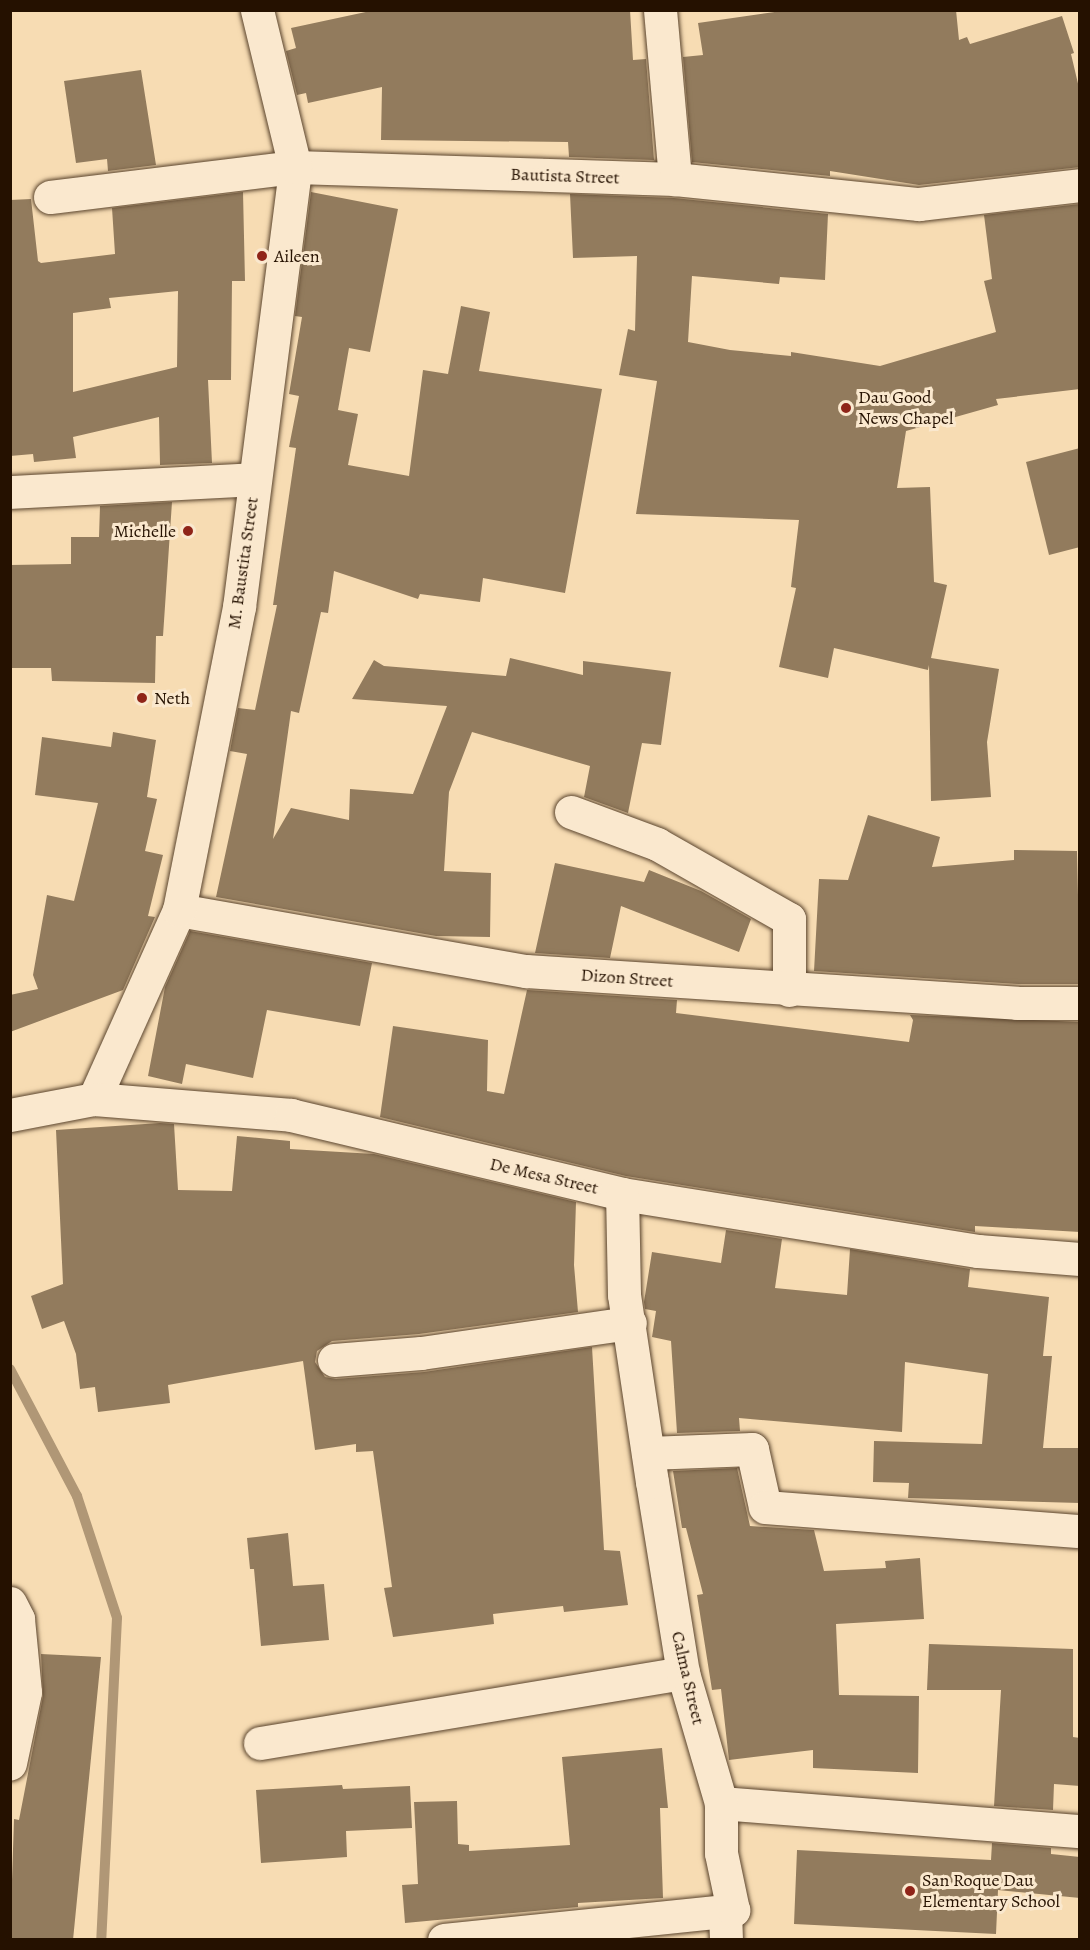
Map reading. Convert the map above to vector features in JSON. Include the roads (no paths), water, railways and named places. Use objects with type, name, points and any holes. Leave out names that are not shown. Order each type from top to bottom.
[{"type":"street","name":"M. Baustita Street","points":[[94,1100],[179,910],[239,607],[295,167],[257,10]]},
{"type":"street","points":[[660,10],[675,179]]},
{"type":"street","name":"Bautista Street","points":[[50,197],[295,167],[675,179],[919,204],[1080,185]]},
{"type":"street","points":[[10,492],[255,479]]},
{"type":"street","points":[[571,812],[657,844],[789,919],[789,990]]},
{"type":"street","name":"Dizon Street","points":[[179,910],[526,971],[1017,1004],[1080,1003]]},
{"type":"street","name":"De Mesa Street","points":[[10,1114],[94,1100],[291,1115],[622,1194],[978,1251],[1080,1259]]},
{"type":"street","name":"Calma Street","points":[[622,1194],[624,1294],[683,1673],[721,1803],[721,1852],[733,1910],[726,1925]]},
{"type":"street","points":[[334,1360],[421,1353],[630,1323]]},
{"type":"street","points":[[648,1453],[752,1449],[765,1507],[1077,1532]]},
{"type":"street","points":[[10,1603],[18,1619],[25,1692],[10,1763]]},
{"type":"street","points":[[260,1743],[683,1673]]},
{"type":"street","points":[[721,1803],[1080,1831]]},
{"type":"street","points":[[444,1940],[726,1925]]},
{"type":"waterway","points":[[10,1369],[77,1496],[117,1618],[101,1940]]},
{"type":"place","name":"Aileen","points":[[262,256]]},
{"type":"place","name":"Dau Good News Chapel","points":[[846,408]]},
{"type":"place","name":"Michelle","points":[[188,531]]},
{"type":"place","name":"Neth","points":[[142,698]]},
{"type":"place","name":"San Roque Dau Elementary School","points":[[910,1891]]}]
